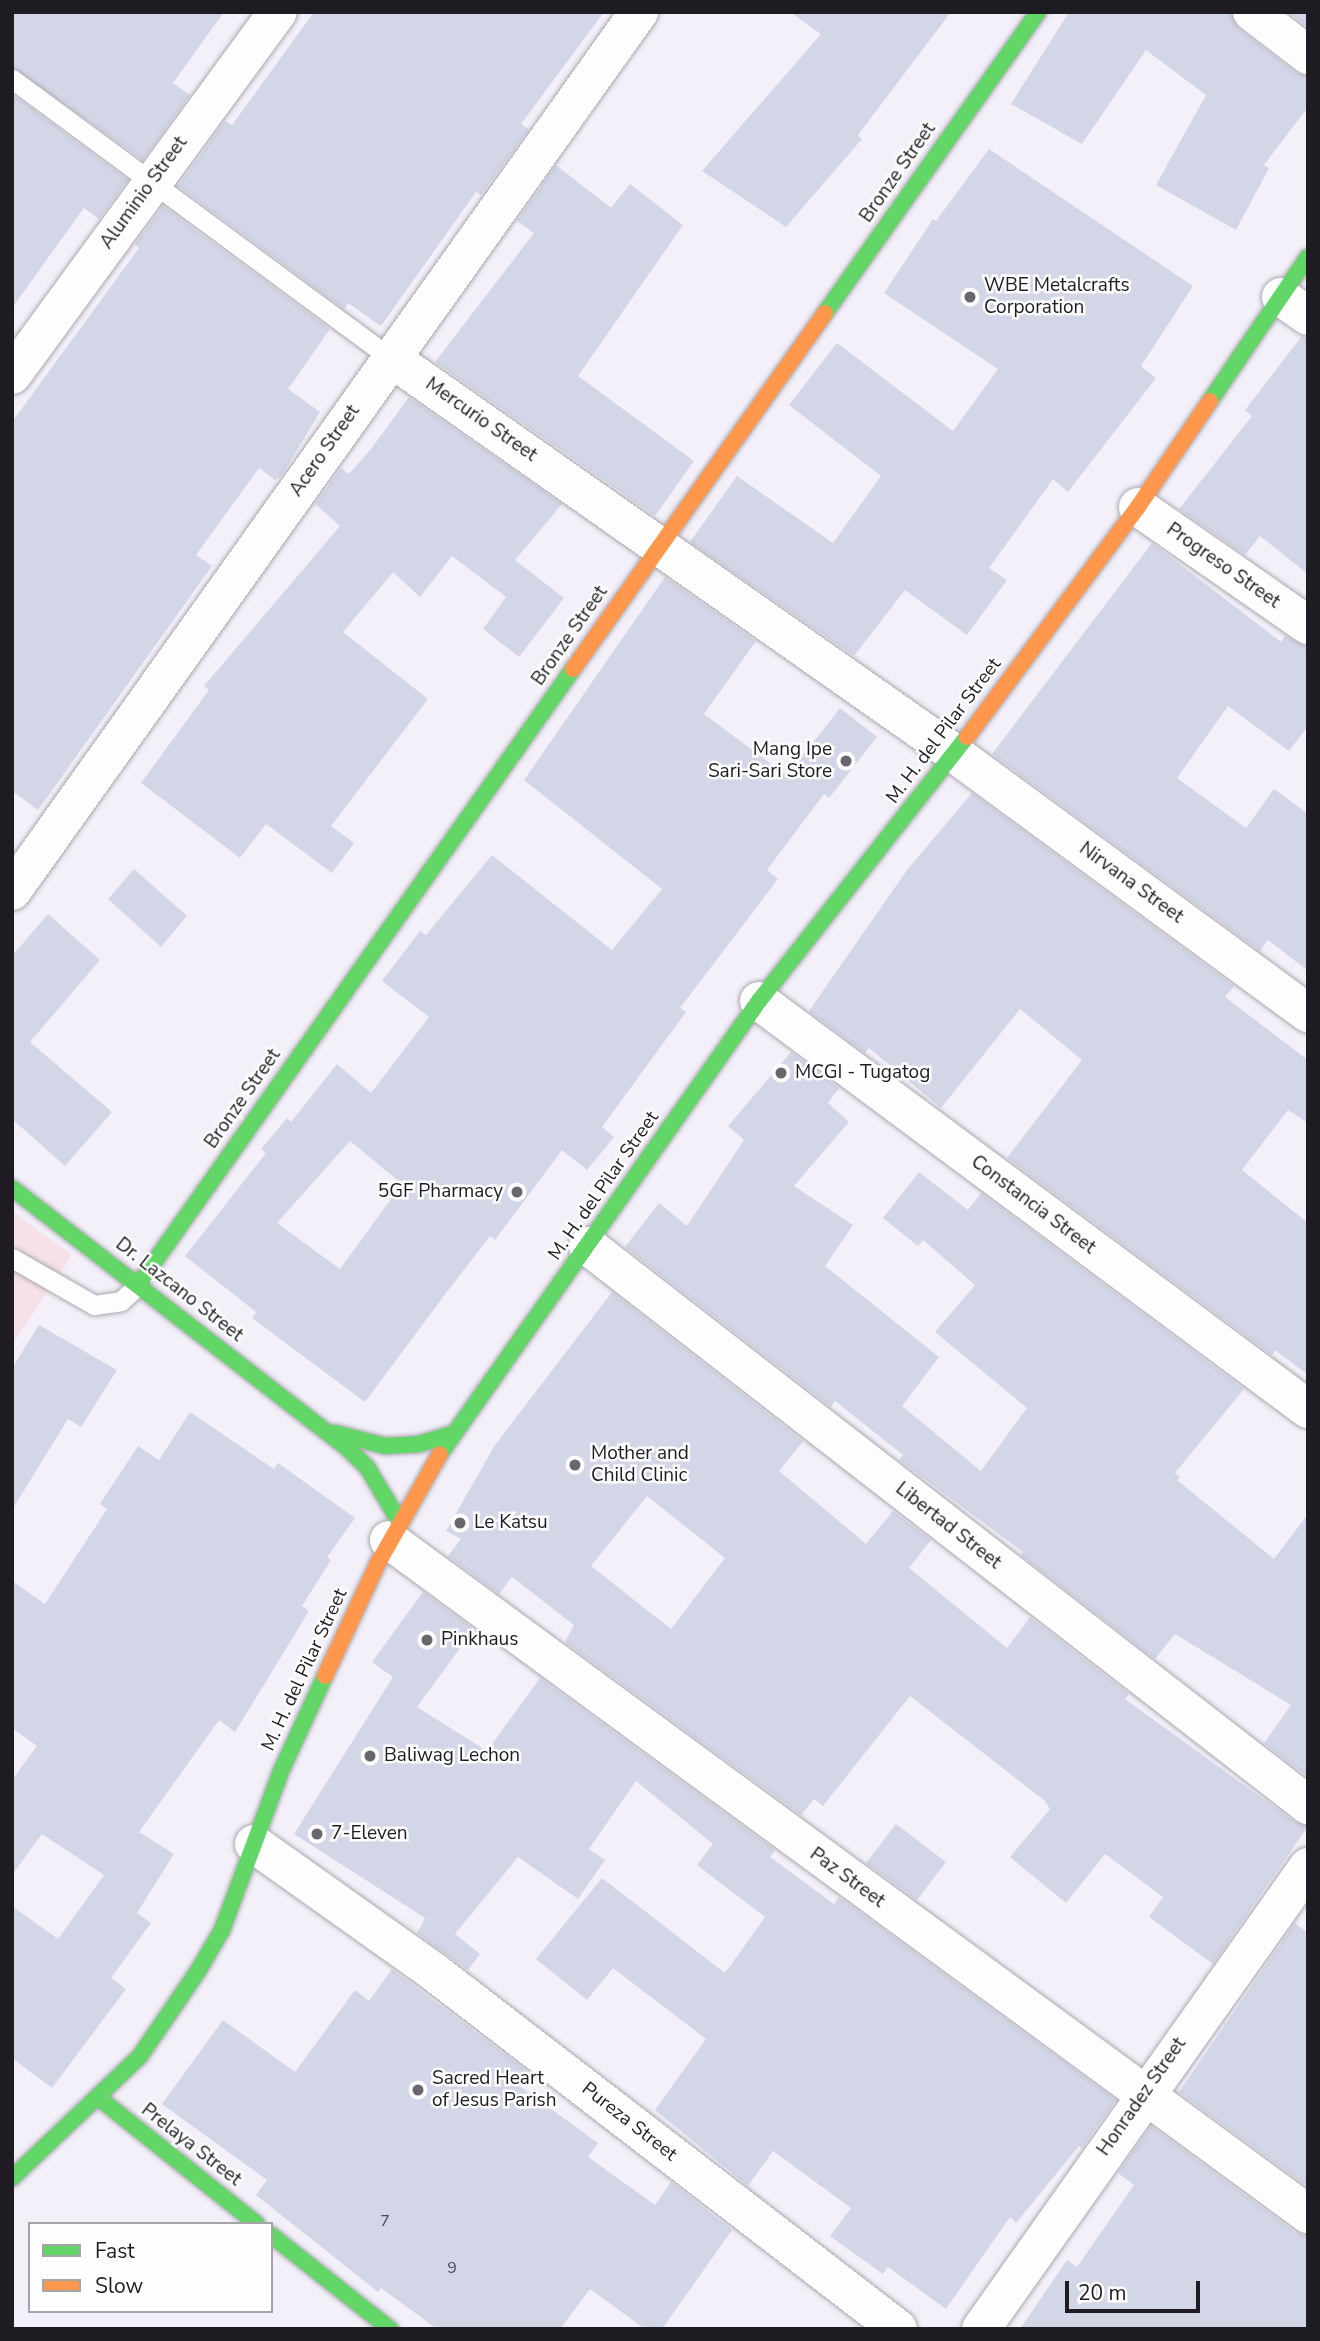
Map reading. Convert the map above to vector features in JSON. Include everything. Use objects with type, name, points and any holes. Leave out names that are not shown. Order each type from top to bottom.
[{"type":"street","name":"Aluminio Street","points":[[12,375],[278,12]]},
{"type":"street","name":"Acero Street","points":[[12,891],[639,12]]},
{"type":"street","name":"Bronze Street","points":[[138,1284],[1038,12]]},
{"type":"street","points":[[1252,12],[1308,55]]},
{"type":"street","name":"M. H. del Pilar Street","points":[[12,2178],[99,2098],[140,2056],[198,1971],[222,1930],[282,1769],[394,1530],[452,1434],[588,1246],[759,1001],[955,754],[1138,507],[1294,306],[1308,257]]},
{"type":"street","name":"Mercurio Street","points":[[391,358],[660,544],[955,754]]},
{"type":"street","name":"Progreso Street","points":[[1138,507],[1308,625]]},
{"type":"street","name":"Nirvana Street","points":[[955,754],[1308,1013]]},
{"type":"street","name":"Constancia Street","points":[[759,1001],[1308,1409]]},
{"type":"street","name":"Dr. Lazcano Street","points":[[12,1188],[320,1426],[367,1467],[394,1530]]},
{"type":"street","name":"Libertad Street","points":[[588,1246],[1308,1805]]},
{"type":"street","name":"Dr. Lazcano Street","points":[[320,1426],[351,1440],[385,1446],[419,1444],[452,1434]]},
{"type":"street","name":"Paz Street","points":[[394,1530],[1142,2096],[1308,2214]]},
{"type":"street","name":"Pureza Street","points":[[254,1844],[434,1972],[898,2329]]},
{"type":"street","name":"Honradez Street","points":[[981,2329],[1142,2096],[1308,1867]]},
{"type":"street","name":"Prelaya Street","points":[[99,2098],[254,2222]]},
{"type":"street","points":[[273,2237],[390,2329]]},
{"type":"lane","name":"Mercurio Street","points":[[12,79],[391,358]]},
{"type":"lane","points":[[16,1267],[94,1305],[121,1301],[138,1284]]},
{"type":"shaded area","points":[[12,1211],[72,1255],[12,1345]]},
{"type":"building","points":[[12,12],[224,12],[173,83],[190,95],[143,160],[12,67]]},
{"type":"building","points":[[314,12],[604,12],[521,124],[529,129],[481,195],[476,192],[381,326],[348,303],[344,309],[178,186],[225,121],[232,125]]},
{"type":"building","points":[[790,12],[951,12],[858,135],[862,139],[786,227],[702,171],[821,34]]},
{"type":"building","points":[[1069,12],[1231,12],[1239,29],[1295,72],[1308,76],[1308,107],[1264,165],[1269,168],[1236,230],[1156,185],[1206,95],[1146,50],[1082,144],[1011,104]]},
{"type":"building","points":[[1288,12],[1308,12],[1308,27]]},
{"type":"building","points":[[12,94],[128,180],[99,219],[84,208],[12,308]]},
{"type":"building","points":[[989,149],[1193,286],[1141,366],[1156,378],[1068,492],[1053,479],[989,568],[1007,580],[967,635],[905,590],[854,656],[690,542],[737,476],[833,543],[881,476],[789,405],[837,343],[953,431],[998,369],[884,293],[933,219],[936,221]]},
{"type":"building","points":[[556,165],[611,208],[630,184],[683,225],[578,376],[694,461],[655,516],[435,362],[534,233],[517,221]]},
{"type":"building","points":[[163,206],[330,329],[288,389],[320,412],[282,475],[275,480],[259,468],[196,555],[212,566],[38,810],[12,791],[12,422],[139,248],[135,244]]},
{"type":"building","points":[[1302,336],[1308,338],[1308,574],[1260,536],[1245,555],[1179,509],[1252,416],[1245,410]]},
{"type":"building","points":[[409,397],[562,504],[515,560],[564,598],[519,657],[483,629],[506,597],[452,556],[420,597],[393,572],[343,632],[428,699],[331,826],[354,843],[332,873],[266,824],[240,858],[141,783],[209,690],[204,686],[340,526],[315,504],[341,468],[349,474],[371,449]]},
{"type":"building","points":[[1152,543],[1281,642],[1285,636],[1308,647],[1308,726],[1289,751],[1228,706],[1177,778],[1246,828],[1274,789],[1308,814],[1308,971],[1268,940],[1260,951],[992,754]]},
{"type":"building","points":[[665,577],[756,641],[704,714],[787,776],[840,708],[877,737],[829,798],[824,794],[767,870],[778,879],[680,1008],[686,1012],[602,1127],[614,1137],[587,1170],[562,1150],[495,1240],[490,1236],[365,1402],[252,1318],[256,1312],[185,1256],[266,1153],[261,1149],[287,1118],[291,1122],[337,1064],[371,1093],[429,1017],[382,981],[420,931],[426,935],[492,855],[612,950],[662,889],[524,780]],"holes":[[[350,1141],[402,1184],[340,1269],[277,1223]]]},
{"type":"building","points":[[972,793],[1234,986],[1225,997],[1308,1060],[1308,1123],[1288,1110],[1242,1170],[1308,1223],[1308,1375],[1275,1350],[1272,1355],[1007,1158],[1082,1060],[1020,1009],[941,1108],[869,1048],[865,1053],[809,1011],[907,870]]},
{"type":"building","points":[[134,869],[187,916],[161,947],[108,899]]},
{"type":"building","points":[[48,914],[100,960],[30,1042],[112,1112],[65,1166],[12,1119],[12,956]]},
{"type":"building","points":[[791,1052],[839,1088],[828,1103],[849,1122],[794,1186],[853,1225],[825,1266],[939,1357],[902,1406],[981,1471],[1027,1408],[935,1332],[975,1285],[923,1240],[918,1246],[883,1218],[919,1172],[968,1210],[981,1193],[1244,1389],[1175,1473],[1180,1477],[1177,1480],[1274,1559],[1308,1514],[1308,1777],[1264,1743],[1291,1705],[1175,1634],[1155,1659],[1021,1555],[1023,1552],[899,1460],[903,1455],[835,1401],[831,1407],[625,1247],[659,1203],[687,1226],[744,1140],[728,1126]]},
{"type":"building","points":[[612,1292],[803,1441],[779,1471],[866,1544],[893,1511],[931,1540],[909,1568],[1007,1648],[1030,1617],[1129,1694],[1125,1699],[1295,1822],[1308,1826],[1213,1964],[1149,1917],[1163,1897],[1105,1854],[1066,1903],[1010,1857],[1050,1809],[1045,1801],[910,1696],[823,1806],[814,1799],[801,1815],[565,1642],[574,1625],[512,1577],[499,1594],[448,1556],[461,1539],[446,1531],[495,1445]],"holes":[[[647,1496],[725,1558],[671,1629],[591,1566]]]},
{"type":"building","points":[[39,1325],[117,1370],[81,1427],[68,1419],[12,1510],[12,1368]]},
{"type":"building","points":[[190,1412],[274,1469],[278,1463],[355,1518],[327,1557],[331,1560],[302,1606],[309,1611],[235,1732],[219,1720],[139,1832],[174,1854],[137,1913],[151,1923],[111,1978],[126,1989],[52,2088],[12,2058],[12,1906],[58,1939],[104,1875],[42,1834],[12,1875],[12,1780],[37,1746],[12,1728],[12,1581],[45,1604],[107,1509],[100,1504],[138,1446],[159,1460]]},
{"type":"building","points":[[423,1592],[474,1629],[417,1707],[487,1751],[540,1678],[775,1850],[770,1857],[834,1904],[839,1897],[1116,2100],[1082,2148],[1079,2146],[1016,2223],[1010,2217],[946,2309],[888,2267],[883,2274],[830,2236],[851,2208],[773,2151],[748,2186],[655,2110],[706,2039],[613,1968],[587,2000],[536,1959],[602,1878],[725,1973],[765,1917],[697,1865],[713,1844],[636,1781],[589,1849],[605,1860],[578,1899],[518,1857],[455,1934],[480,1954],[468,1970],[417,1933],[425,1918],[294,1834],[393,1677],[372,1662]]},
{"type":"building","points":[[896,1824],[946,1862],[917,1900],[866,1863]]},
{"type":"building","points":[[1295,1923],[1308,1933],[1308,2187],[1179,2092]]},
{"type":"building","points":[[392,1969],[527,2071],[518,2085],[598,2143],[588,2157],[655,2205],[671,2182],[732,2230],[662,2329],[645,2329],[590,2289],[560,2329],[437,2329],[381,2288],[378,2292],[256,2195],[267,2180],[162,2104],[223,2020],[295,2072],[355,1990],[369,2001]]},
{"type":"building","points":[[1151,2126],[1295,2232],[1308,2236],[1308,2329],[1020,2329],[1067,2260],[1077,2267],[1134,2185],[1118,2173]]},
{"type":"traffic: fast","points":[[825,313],[1038,12]]},
{"type":"traffic: fast","points":[[1210,401],[1308,257]]},
{"type":"traffic: fast","points":[[138,1285],[573,669]]},
{"type":"traffic: fast","points":[[440,1454],[759,1001],[967,737]]},
{"type":"traffic: fast","points":[[12,1188],[345,1446],[367,1467],[399,1521]]},
{"type":"traffic: fast","points":[[335,1433],[385,1446],[419,1444],[452,1434]]},
{"type":"traffic: fast","points":[[12,2178],[140,2056],[198,1971],[222,1930],[282,1769],[325,1676]]},
{"type":"traffic: fast","points":[[99,2098],[254,2222]]},
{"type":"traffic: fast","points":[[273,2237],[390,2329]]},
{"type":"traffic: slow","points":[[573,669],[825,313]]},
{"type":"traffic: slow","points":[[967,737],[1138,507],[1210,401]]},
{"type":"traffic: slow","points":[[325,1676],[378,1563],[440,1454]]},
{"type":"place","name":"WBE Metalcrafts Corporation","points":[[970,297]]},
{"type":"place","name":"Mang Ipe Sari-Sari Store","points":[[846,761]]},
{"type":"place","name":"MCGI - Tugatog","points":[[781,1073]]},
{"type":"place","name":"5GF Pharmacy","points":[[517,1192]]},
{"type":"place","name":"Mother and Child Clinic","points":[[575,1465]]},
{"type":"place","name":"Le Katsu","points":[[460,1523]]},
{"type":"place","name":"Pinkhaus","points":[[427,1640]]},
{"type":"place","name":"Baliwag Lechon","points":[[370,1756]]},
{"type":"place","name":"7-Eleven","points":[[317,1834]]},
{"type":"place","name":"Sacred Heart of Jesus Parish","points":[[418,2090]]}]
